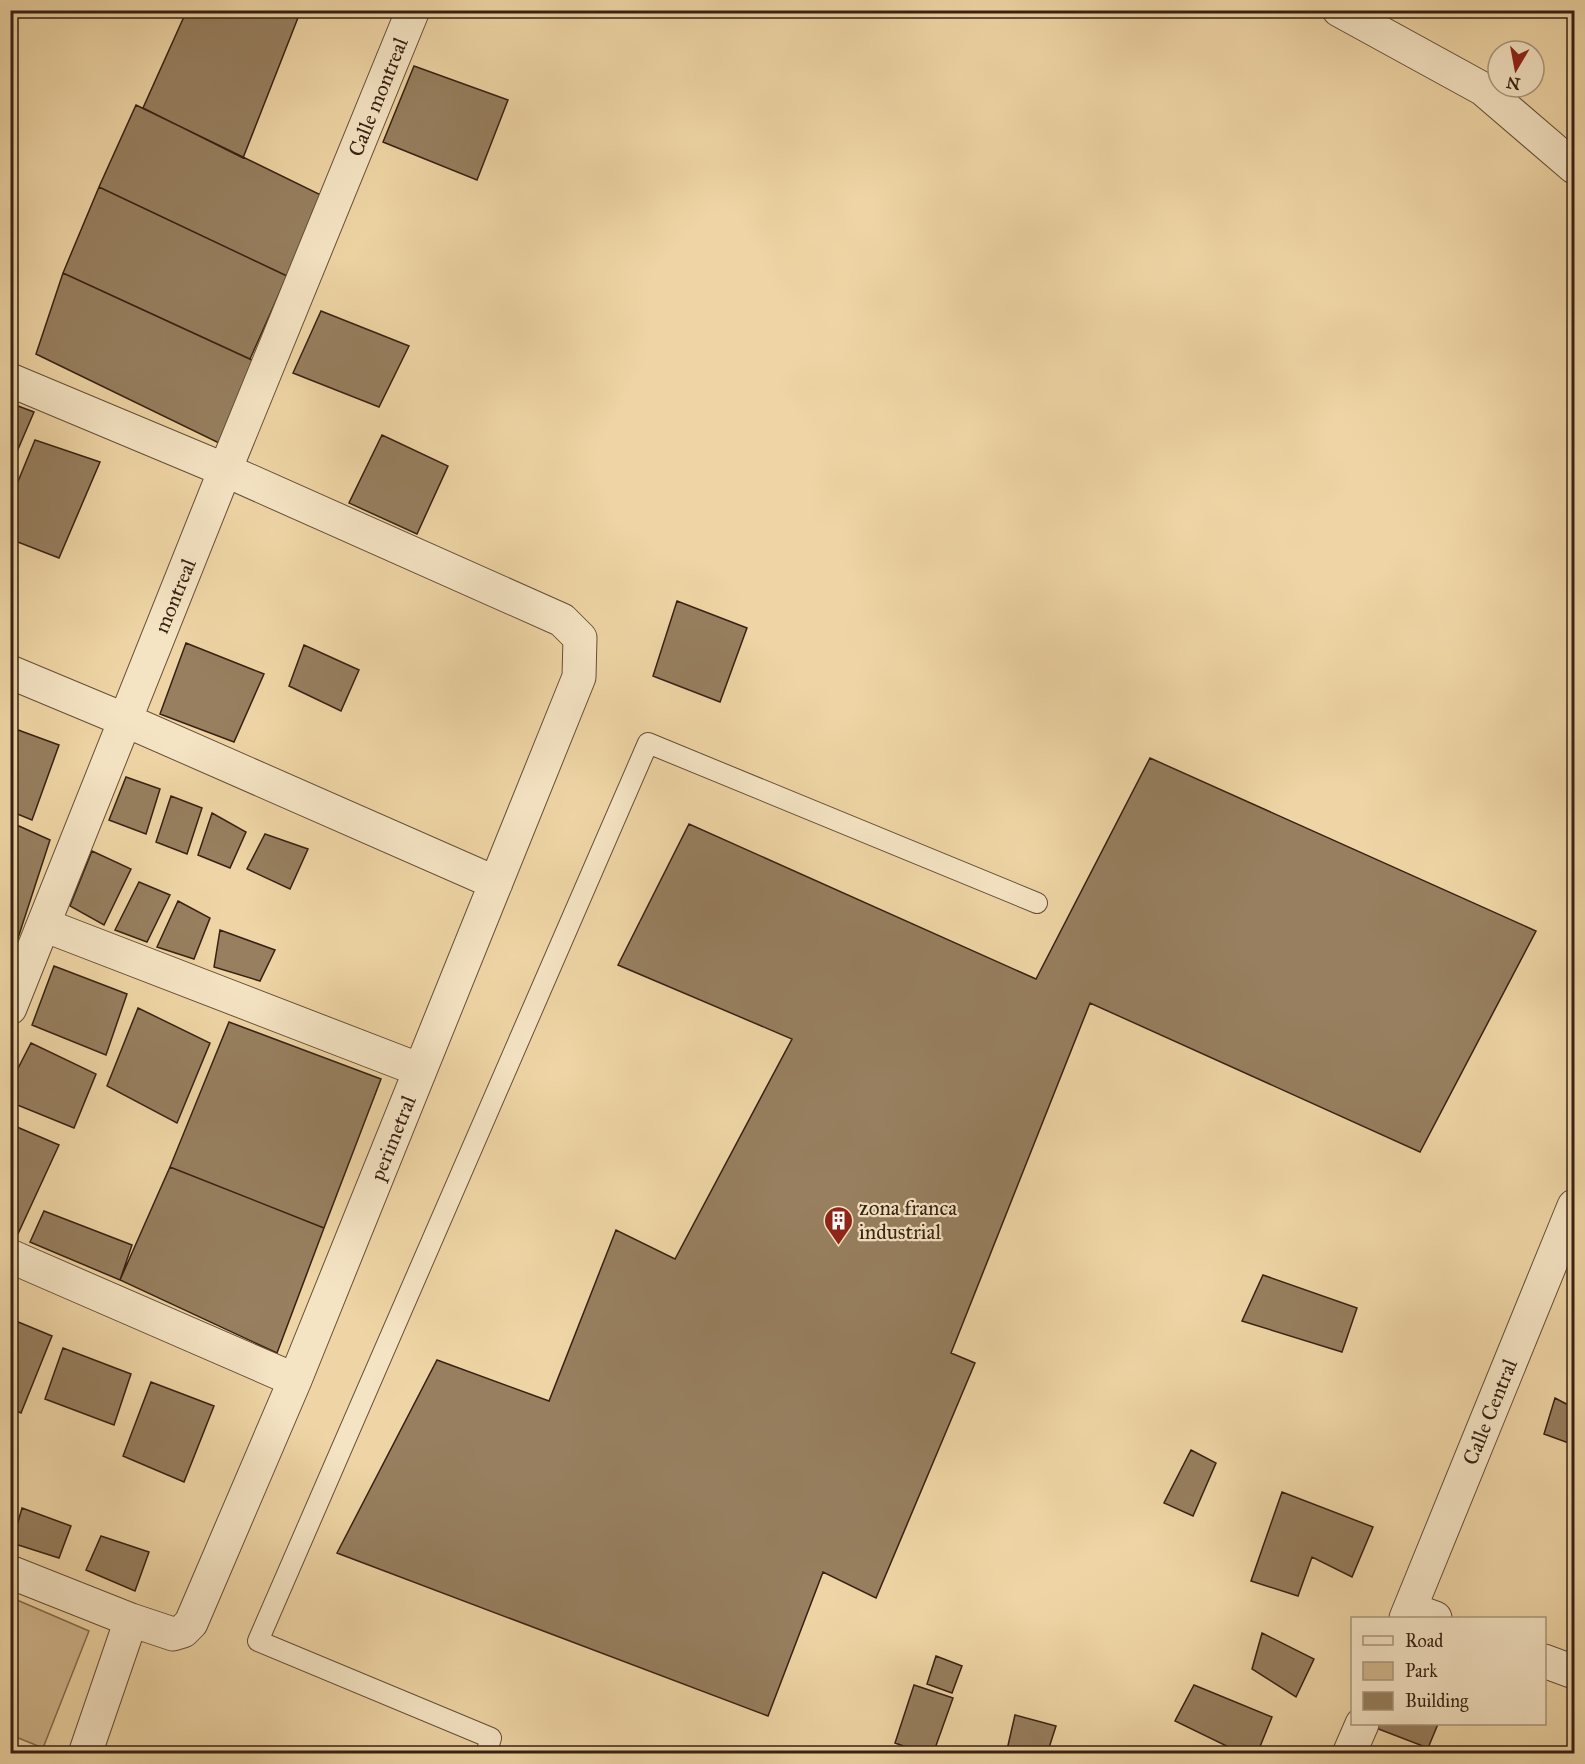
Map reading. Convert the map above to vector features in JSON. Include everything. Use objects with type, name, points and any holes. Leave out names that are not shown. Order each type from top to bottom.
[{"type":"street","name":"Calle montreal","points":[[342,184],[413,10]]},
{"type":"street","points":[[1339,10],[1483,89],[1575,166]]},
{"type":"street","name":"montreal","points":[[10,1008],[18,969],[44,925],[225,470],[342,184]]},
{"type":"street","points":[[10,380],[225,470]]},
{"type":"street","name":"perimetral","points":[[131,1620],[173,1634],[183,1631],[191,1623],[295,1380],[579,677],[580,638],[562,621],[225,470]]},
{"type":"street","points":[[10,672],[126,720],[496,883]]},
{"type":"street","points":[[44,925],[420,1070]]},
{"type":"street","name":"Calle Central","points":[[1417,1615],[1575,1206]]},
{"type":"street","points":[[10,1256],[295,1380]]},
{"type":"street","points":[[10,1572],[131,1620],[85,1754]]},
{"type":"street","points":[[1546,1661],[1575,1672]]},
{"type":"street","points":[[1349,1754],[1362,1725]]},
{"type":"lane","points":[[486,1754],[491,1738],[258,1641],[648,743],[1037,903]]},
{"type":"green space","points":[[10,1597],[89,1631],[43,1748],[11,1735]]},
{"type":"building","points":[[187,10],[301,10],[243,158],[143,108]]},
{"type":"building","points":[[414,66],[508,100],[477,180],[383,142]]},
{"type":"building","points":[[136,105],[323,196],[287,276],[99,187]]},
{"type":"building","points":[[99,187],[287,276],[250,359],[63,273]]},
{"type":"building","points":[[63,273],[254,361],[219,443],[36,354]]},
{"type":"building","points":[[321,311],[409,346],[379,407],[293,373]]},
{"type":"building","points":[[10,403],[34,412],[10,468]]},
{"type":"building","points":[[382,435],[448,466],[417,534],[349,503]]},
{"type":"building","points":[[35,440],[100,462],[59,558],[10,539],[10,501]]},
{"type":"building","points":[[677,601],[747,628],[720,702],[653,676]]},
{"type":"building","points":[[186,643],[264,674],[234,742],[160,714]]},
{"type":"building","points":[[304,645],[359,670],[341,711],[289,686]]},
{"type":"building","points":[[10,727],[59,745],[32,820],[10,811]]},
{"type":"building","name":"zona franca industrial","points":[[1150,758],[1536,931],[1420,1152],[1090,1003],[951,1353],[975,1363],[876,1598],[823,1572],[768,1716],[337,1553],[437,1360],[549,1401],[616,1230],[675,1259],[792,1039],[618,965],[689,824],[1036,979]]},
{"type":"building","points":[[126,777],[160,789],[146,834],[109,820]]},
{"type":"building","points":[[171,796],[202,808],[187,854],[156,842]]},
{"type":"building","points":[[212,813],[246,832],[230,868],[198,855]]},
{"type":"building","points":[[10,822],[50,840],[17,941],[10,939]]},
{"type":"building","points":[[265,834],[308,849],[290,889],[247,869]]},
{"type":"building","points":[[92,851],[131,869],[104,925],[70,906]]},
{"type":"building","points":[[139,882],[170,895],[147,942],[115,930]]},
{"type":"building","points":[[178,901],[210,918],[194,959],[157,947]]},
{"type":"building","points":[[220,930],[275,950],[260,981],[214,967]]},
{"type":"building","points":[[54,966],[127,994],[106,1055],[32,1025]]},
{"type":"building","points":[[138,1008],[210,1043],[177,1123],[107,1086]]},
{"type":"building","points":[[229,1022],[381,1079],[324,1228],[170,1167]]},
{"type":"building","points":[[31,1043],[96,1074],[74,1128],[10,1102],[10,1084]]},
{"type":"building","points":[[10,1124],[59,1145],[17,1236],[10,1232]]},
{"type":"building","points":[[170,1167],[324,1228],[277,1353],[120,1280]]},
{"type":"building","points":[[44,1211],[132,1245],[120,1280],[30,1242]]},
{"type":"building","points":[[1263,1275],[1357,1308],[1342,1352],[1242,1321]]},
{"type":"building","points":[[11,1319],[52,1336],[21,1413],[10,1408]]},
{"type":"building","points":[[63,1348],[131,1374],[114,1425],[45,1399]]},
{"type":"building","points":[[151,1382],[214,1406],[184,1482],[123,1456]]},
{"type":"building","points":[[1555,1398],[1574,1408],[1574,1445],[1544,1434]]},
{"type":"building","points":[[1191,1450],[1216,1463],[1193,1516],[1164,1503]]},
{"type":"building","points":[[1282,1492],[1373,1527],[1352,1577],[1312,1557],[1298,1596],[1251,1581]]},
{"type":"building","points":[[22,1508],[71,1526],[59,1558],[12,1543]]},
{"type":"building","points":[[101,1536],[149,1552],[135,1591],[86,1570]]},
{"type":"building","points":[[1262,1633],[1314,1659],[1296,1697],[1252,1669]]},
{"type":"building","points":[[936,1656],[962,1666],[952,1693],[927,1684]]},
{"type":"building","points":[[914,1685],[953,1698],[933,1754],[926,1754],[895,1743]]},
{"type":"building","points":[[1194,1685],[1272,1717],[1257,1754],[1243,1754],[1175,1721]]},
{"type":"building","points":[[1015,1715],[1056,1726],[1047,1754],[1006,1754]]},
{"type":"building","points":[[1377,1725],[1438,1725],[1428,1748],[1376,1728]]},
{"type":"place","name":"zona franca industrial","points":[[838,1246]]}]
